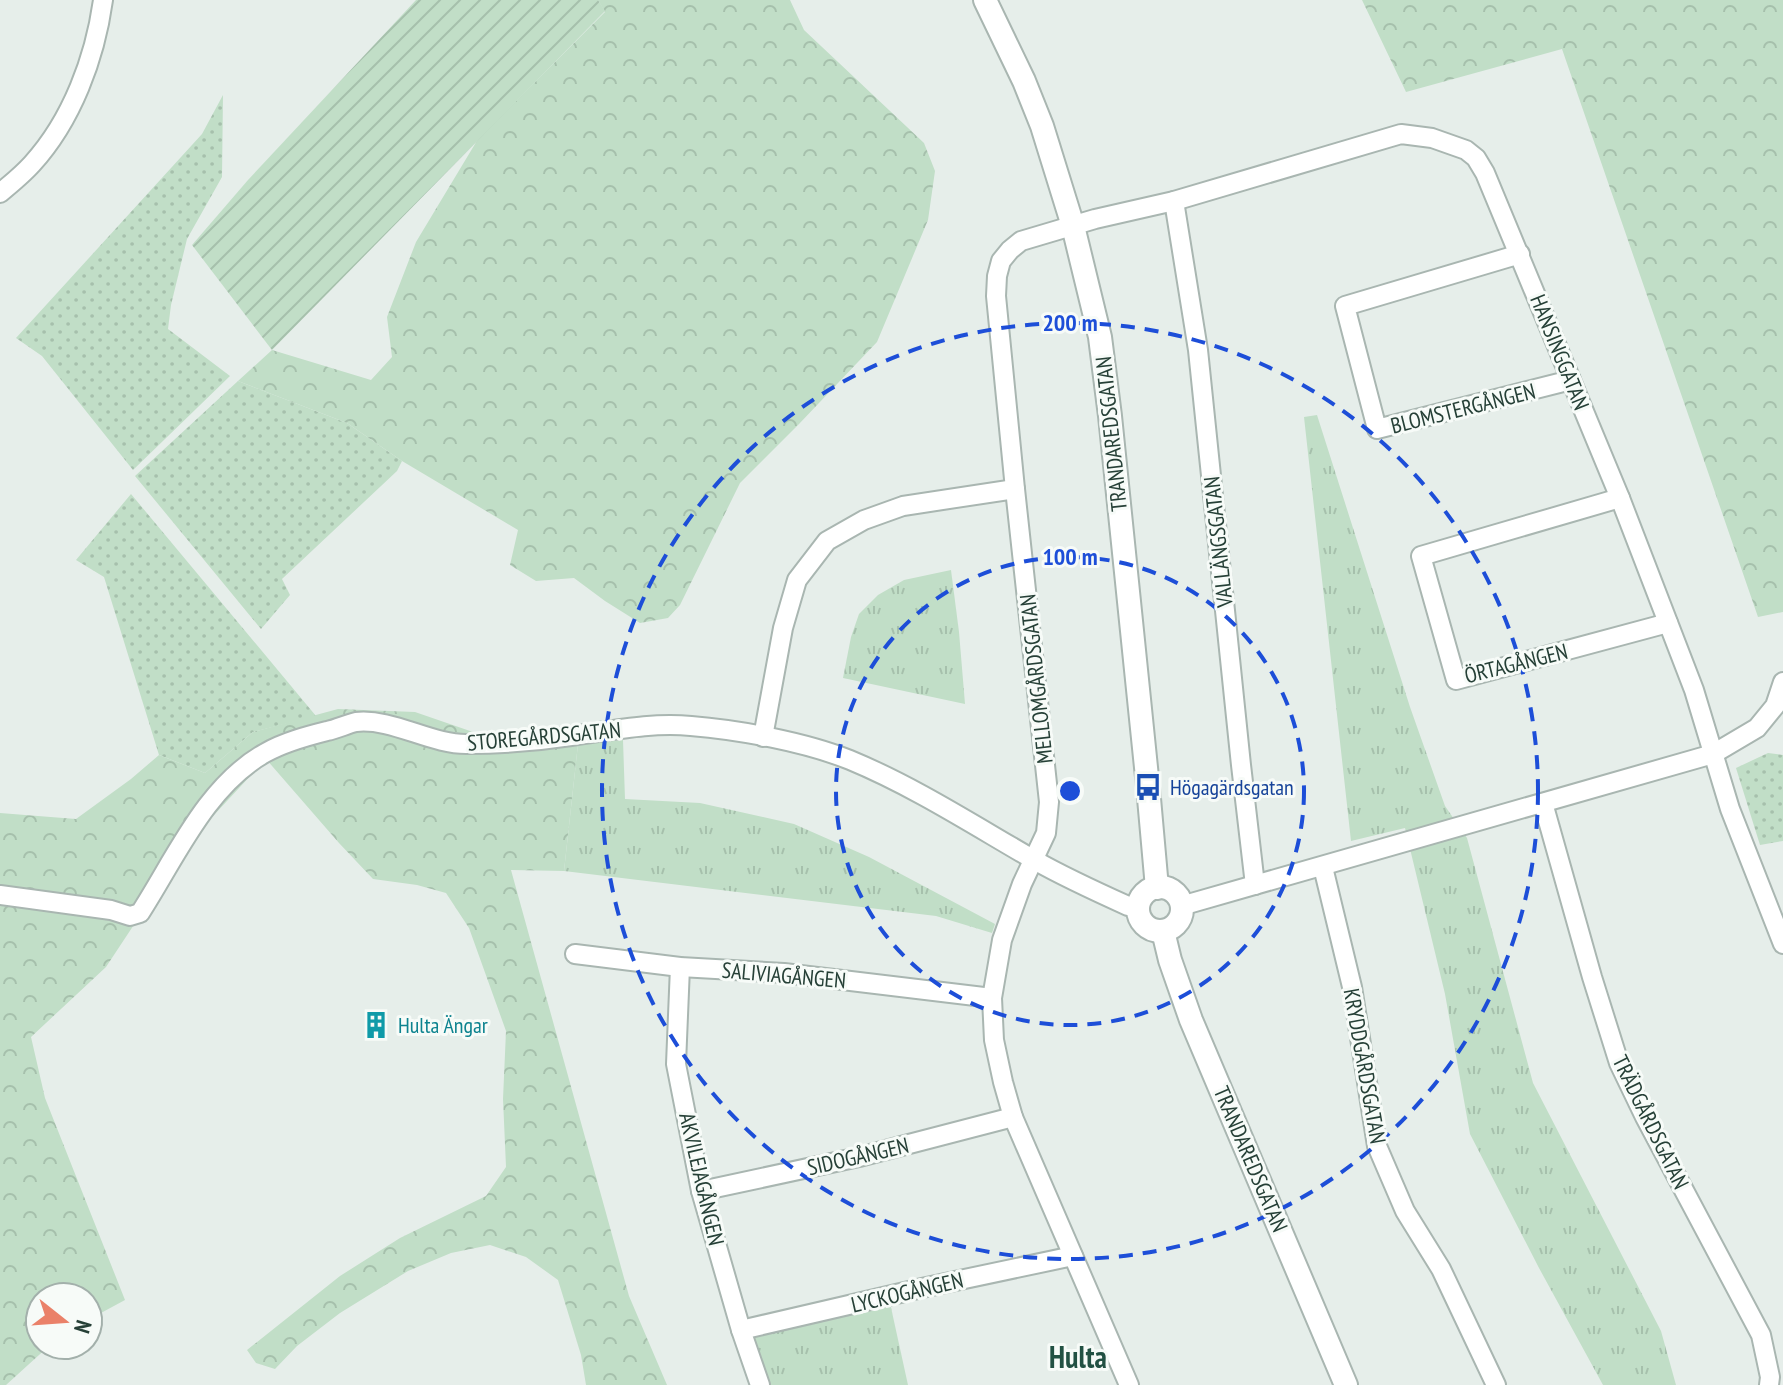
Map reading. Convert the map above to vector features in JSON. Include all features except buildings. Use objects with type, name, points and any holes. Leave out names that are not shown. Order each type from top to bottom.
[{"type":"street","points":[[0,193],[33,163],[63,121],[86,72],[103,0]]},
{"type":"street","name":"TRANDAREDSGATAN","points":[[985,0],[1035,109],[1073,226],[1100,337],[1157,888]]},
{"type":"street","name":"HANSINGGATAN","points":[[1073,226],[1174,201],[1401,134],[1432,138],[1466,150],[1476,158],[1520,254],[1620,498],[1694,690],[1730,809],[1783,944]]},
{"type":"street","name":"VALLÄNGSGATAN","points":[[1174,201],[1198,350],[1255,885]]},
{"type":"street","name":"MELLOMGÅRDSGATAN","points":[[1073,226],[1021,241],[1001,261],[997,276],[996,296],[1015,489],[1049,802],[1046,833],[1022,884],[1002,940],[992,998],[994,1040],[1013,1117],[1129,1385]]},
{"type":"street","name":"BLOMSTERGÅNGEN","points":[[1520,254],[1345,306],[1377,429],[1571,380]]},
{"type":"street","points":[[763,737],[783,628],[797,580],[827,541],[864,520],[903,506],[1015,489]]},
{"type":"street","name":"ÖRTAGÅNGEN","points":[[1620,498],[1421,556],[1456,680],[1668,623]]},
{"type":"street","points":[[1181,906],[1713,754],[1757,728],[1775,706],[1783,682]]},
{"type":"street","name":"STOREGÅRDSGATAN","points":[[0,895],[111,910],[130,916],[140,913],[210,801],[246,765],[267,751],[356,722],[378,724],[447,743],[468,744],[688,725],[763,737],[848,759],[948,809],[1065,876],[1138,908]]},
{"type":"street","name":"TRÄDGÅRDSGATAN","points":[[1543,803],[1619,1063],[1761,1335],[1769,1385]]},
{"type":"street","name":"KRYDDGÅRDSGATAN","points":[[1323,867],[1352,987],[1377,1146],[1405,1211],[1441,1269],[1496,1385]]},
{"type":"street","points":[[1157,888],[1173,892],[1181,906],[1177,922],[1163,931],[1145,925],[1139,916],[1138,908],[1144,895],[1157,888]]},
{"type":"street","name":"TRANDAREDSGATAN","points":[[1163,931],[1182,996],[1346,1385]]},
{"type":"street","name":"SALIVIAGÅNGEN","points":[[575,954],[680,967],[784,973],[992,998]]},
{"type":"street","name":"AKVILEJAGÅNGEN","points":[[680,967],[676,1064],[701,1191],[760,1385]]},
{"type":"street","name":"SIDOGÅNGEN","points":[[701,1191],[859,1157],[1013,1117]]},
{"type":"street","name":"LYCKOGÅNGEN","points":[[741,1330],[1073,1256]]},
{"type":"green space","points":[[416,0],[598,0],[605,11],[272,350],[192,245],[248,180]]},
{"type":"green space","points":[[598,0],[790,0],[804,30],[924,143],[935,171],[928,220],[877,342],[740,483],[680,605],[668,618],[640,623],[574,578],[536,581],[510,565],[518,530],[402,461],[347,423],[238,381],[272,350],[371,380],[392,357],[387,317],[416,242],[478,139],[605,12]]},
{"type":"green space","points":[[1362,0],[1783,0],[1783,612],[1758,617],[1562,49],[1406,92]]},
{"type":"green space","points":[[223,95],[222,177],[187,239],[168,329],[230,376],[133,470],[42,356],[16,338],[202,134]]},
{"type":"green space","points":[[238,381],[347,423],[402,461],[397,471],[282,579],[290,595],[261,629],[135,476]]},
{"type":"green space","points":[[1317,415],[1410,707],[1445,806],[1467,838],[1533,1083],[1661,1331],[1676,1385],[1603,1385],[1470,1134],[1445,994],[1405,828],[1351,841],[1304,417]]},
{"type":"green space","points":[[131,494],[316,716],[253,732],[205,773],[159,755],[104,577],[76,560]]},
{"type":"green space","points":[[951,570],[965,704],[843,678],[859,614],[878,595],[904,580]]},
{"type":"green space","points":[[338,709],[415,712],[473,732],[578,744],[564,871],[511,870],[629,1296],[667,1385],[586,1385],[581,1355],[558,1280],[526,1257],[490,1245],[451,1253],[408,1271],[340,1313],[297,1346],[275,1369],[256,1363],[247,1350],[340,1276],[400,1238],[486,1196],[506,1167],[503,1099],[506,1031],[469,928],[446,893],[373,879],[266,759],[188,843],[106,967],[31,1037],[45,1098],[125,1300],[104,1311],[104,1281],[24,1281],[24,1361],[32,1361],[6,1385],[0,1385],[0,813],[76,819],[159,755],[205,773],[253,732]]},
{"type":"green space","points":[[623,740],[625,799],[700,803],[794,824],[869,857],[995,924],[992,933],[936,916],[564,871],[578,744]]},
{"type":"green space","points":[[1768,753],[1783,755],[1783,841],[1760,845],[1736,768]]},
{"type":"green space","points":[[890,1303],[908,1385],[768,1385],[752,1333]]},
{"type":"place","name":"Högagärdsgatan","points":[[1148,787]]},
{"type":"place","name":"Hulta Ängar","points":[[376,1025]]},
{"type":"district","name":"Hulta","points":[[1078,1356]]}]
